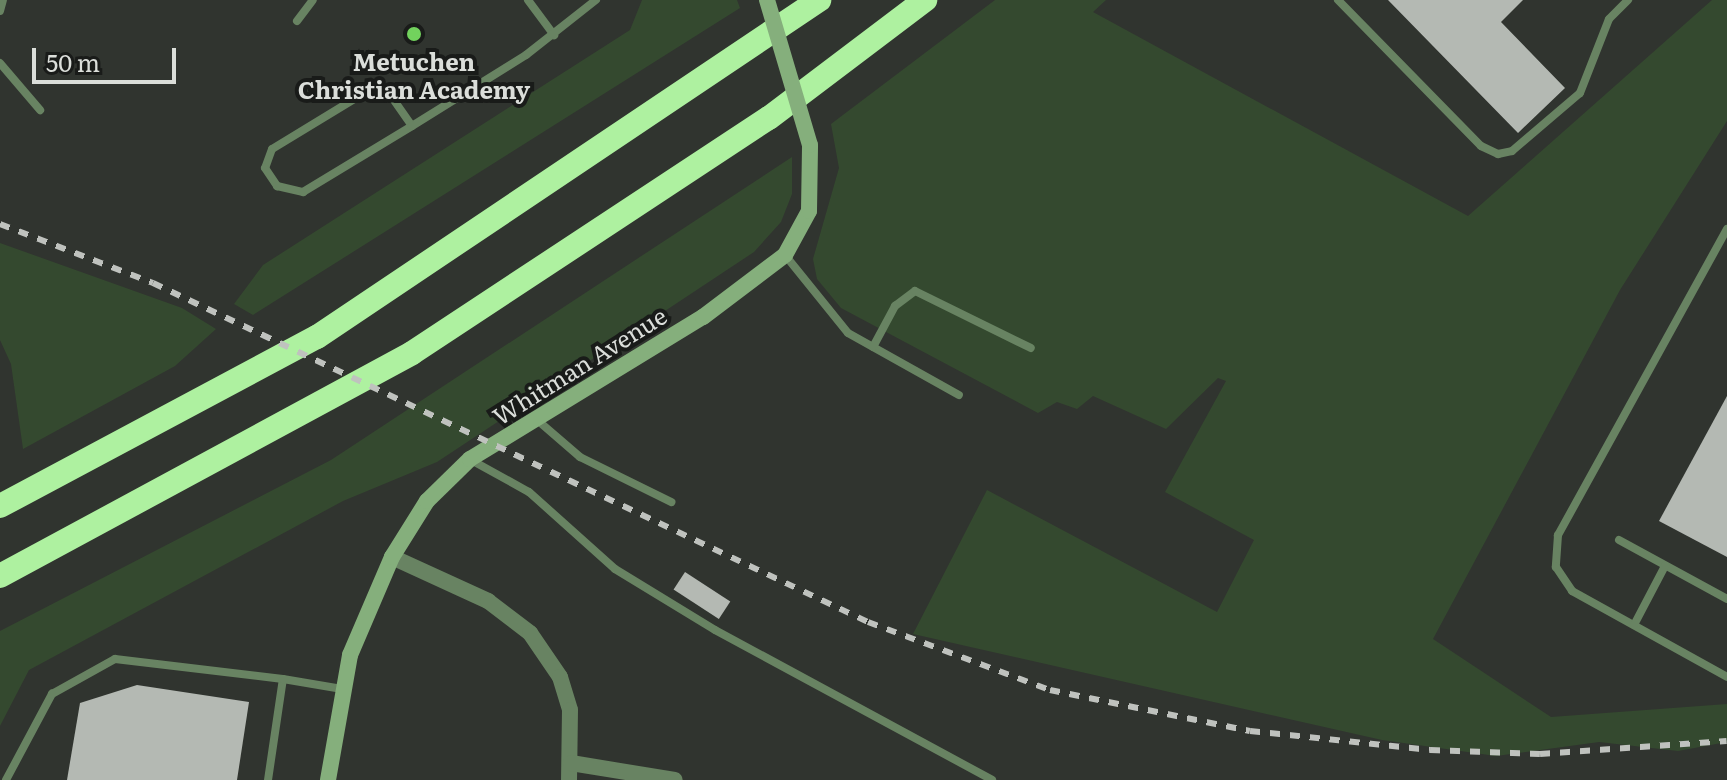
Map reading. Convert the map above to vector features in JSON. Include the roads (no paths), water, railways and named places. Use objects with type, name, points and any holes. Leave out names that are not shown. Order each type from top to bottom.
[{"type":"highway","points":[[0,506],[317,337],[819,0]]},
{"type":"highway","points":[[0,576],[412,353],[769,118],[925,0]]},
{"type":"street","name":"Whitman Avenue","points":[[328,780],[342,689],[392,557],[427,501],[470,459],[703,317],[785,255],[809,211],[810,145],[767,0]]},
{"type":"street","points":[[392,557],[488,601],[530,633],[560,677],[574,736],[570,772],[675,780]]},
{"type":"lane","points":[[0,11],[3,0]]},
{"type":"lane","points":[[297,21],[313,0]]},
{"type":"lane","points":[[528,0],[554,35]]},
{"type":"lane","points":[[412,126],[390,94],[374,87],[272,149],[265,168],[277,186],[296,194],[412,126],[554,35],[596,0]]},
{"type":"lane","points":[[1338,0],[1481,146],[1498,154],[1512,151],[1580,93],[1609,19],[1628,0]]},
{"type":"lane","points":[[0,63],[40,110]]},
{"type":"lane","points":[[1727,229],[1558,535],[1556,567],[1572,591],[1727,677]]},
{"type":"lane","points":[[785,255],[848,333],[959,395]]},
{"type":"lane","points":[[873,347],[895,306],[915,291],[1031,348]]},
{"type":"lane","points":[[536,419],[580,457],[671,502]]},
{"type":"lane","points":[[470,459],[529,492],[615,569],[702,623],[992,780]]},
{"type":"lane","points":[[1619,540],[1727,599]]},
{"type":"lane","points":[[1634,625],[1665,566]]},
{"type":"lane","points":[[6,780],[52,694],[115,659],[342,689]]},
{"type":"lane","points":[[268,780],[283,679]]},
{"type":"railway","points":[[0,224],[153,283],[868,622],[1050,690],[1250,731],[1430,750],[1540,754],[1727,741]]},
{"type":"place","name":"Metuchen Christian Academy","points":[[414,34]]}]
